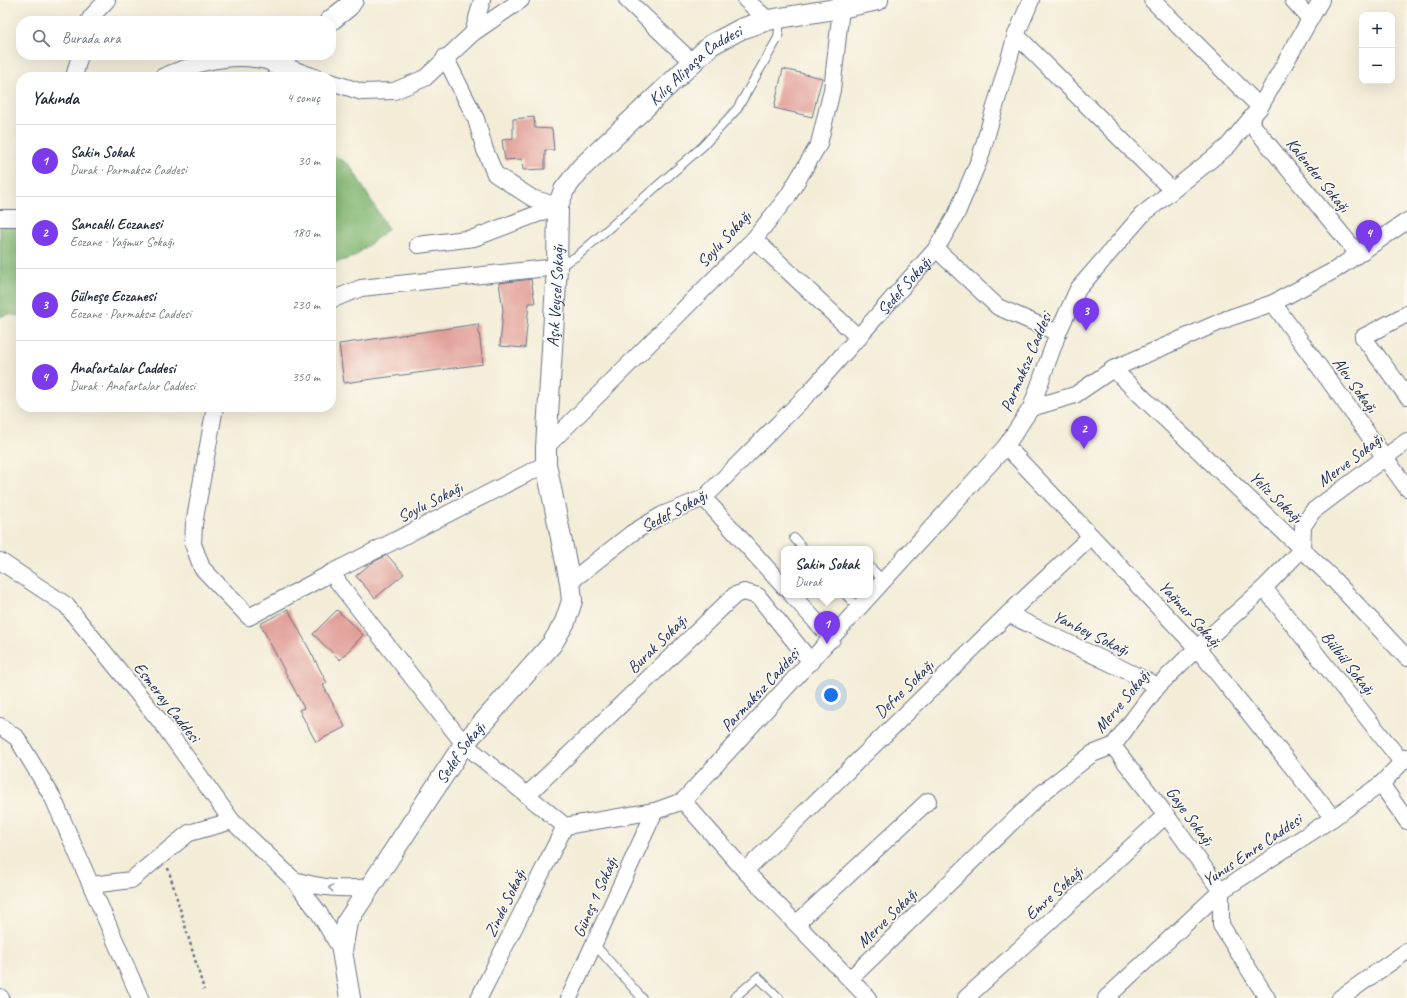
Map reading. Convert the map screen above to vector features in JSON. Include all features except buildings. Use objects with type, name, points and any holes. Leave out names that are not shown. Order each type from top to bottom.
[{"type":"street","points":[[92,16],[107,0]]},
{"type":"street","points":[[336,16],[349,6],[353,0]]},
{"type":"street","points":[[473,33],[482,0]]},
{"type":"street","points":[[336,84],[362,92],[394,91],[425,78],[445,57],[473,33],[521,0]]},
{"type":"street","points":[[627,0],[692,62]]},
{"type":"street","points":[[746,0],[774,19]]},
{"type":"street","name":"Kılıç Alipaşa Caddesi","points":[[558,206],[564,190],[581,168],[711,45],[741,29],[774,19],[843,4],[878,0]]},
{"type":"street","name":"Sedef Sokağı","points":[[350,998],[342,951],[347,922],[464,744],[552,644],[565,622],[572,601],[570,582],[632,533],[662,515],[704,498],[809,394],[936,249],[956,215],[980,158],[1016,35],[1031,0]]},
{"type":"street","points":[[1152,0],[1260,107]]},
{"type":"street","points":[[1293,0],[1310,19]]},
{"type":"street","name":"Parmaksız Caddesi","points":[[873,593],[1006,446],[1031,408],[1058,333],[1078,289],[1142,215],[1228,146],[1260,107],[1321,0]]},
{"type":"street","name":"Soylu Sokağı","points":[[214,412],[194,524],[193,544],[202,568],[249,617],[546,456],[754,239],[788,196],[819,144],[832,90],[843,4]]},
{"type":"street","points":[[1016,35],[1172,190]]},
{"type":"street","points":[[445,57],[476,119],[485,150],[495,174],[532,198],[558,206]]},
{"type":"street","points":[[75,72],[79,60]]},
{"type":"street","points":[[172,72],[219,60]]},
{"type":"street","points":[[281,60],[305,72]]},
{"type":"street","name":"Kalender Sokağı","points":[[1249,121],[1358,254]]},
{"type":"street","points":[[418,245],[474,238],[558,206]]},
{"type":"street","name":"Aşık Veysel Sokağı","points":[[558,206],[557,267],[546,456],[570,582]]},
{"type":"street","points":[[0,218],[16,218]]},
{"type":"street","points":[[1031,408],[1075,395],[1113,369],[1229,318],[1273,303],[1335,270],[1407,221]]},
{"type":"street","points":[[754,239],[859,338]]},
{"type":"street","points":[[936,249],[998,307],[1058,333]]},
{"type":"street","points":[[336,298],[361,288],[557,267]]},
{"type":"street","name":"Alev Sokağı","points":[[1273,303],[1407,488]]},
{"type":"street","points":[[1407,314],[1363,337],[1407,396]]},
{"type":"street","name":"Yeliz Sokağı","points":[[1113,369],[1330,576],[1407,658]]},
{"type":"street","name":"Merve Sokağı","points":[[850,980],[1041,794],[1092,754],[1113,746],[1158,686],[1197,648],[1264,588],[1302,549],[1303,526],[1313,511],[1407,441]]},
{"type":"street","name":"Yağmur Sokağı","points":[[1006,446],[1197,648],[1333,818]]},
{"type":"street","points":[[704,498],[781,584]]},
{"type":"street","name":"Defne Sokağı","points":[[745,871],[1008,614],[1091,536]]},
{"type":"street","name":"Esmeray Caddesi","points":[[0,561],[66,606],[164,726],[232,821],[294,880],[319,913],[342,951]]},
{"type":"street","points":[[331,573],[464,744],[565,826],[655,811],[684,800],[745,871],[868,998]]},
{"type":"street","name":"Bülbül Sokağı","points":[[1264,588],[1404,760]]},
{"type":"street","name":"Burak Sokağı","points":[[527,795],[735,595],[744,592],[758,596],[811,662]]},
{"type":"street","points":[[795,598],[832,639]]},
{"type":"street","name":"Parmaksız Caddesi","points":[[684,800],[869,598]]},
{"type":"street","name":"Yanbey Sokağı","points":[[1008,614],[1158,686]]},
{"type":"street","points":[[0,726],[17,738],[53,798],[140,998]]},
{"type":"street","name":"Gaye Sokağı","points":[[1113,746],[1166,815],[1220,891]]},
{"type":"street","name":"Yunus Emre Caddesi","points":[[1106,998],[1220,891],[1333,818],[1381,784],[1404,760]]},
{"type":"street","points":[[1381,784],[1407,821]]},
{"type":"street","points":[[797,923],[928,801]]},
{"type":"street","name":"Güneş 1 Sokağı","points":[[569,998],[595,945],[655,811]]},
{"type":"street","name":"Emre Sokağı","points":[[966,998],[1166,815]]},
{"type":"street","points":[[92,885],[130,880],[189,833],[232,821]]},
{"type":"street","name":"Zinde Sokağı","points":[[479,998],[565,826]]},
{"type":"street","name":"Esmeray Caddesi","points":[[294,880],[317,887],[345,889],[370,887]]},
{"type":"street","points":[[1220,891],[1221,926],[1267,998]]},
{"type":"street","points":[[1340,998],[1407,951]]},
{"type":"lane","points":[[557,267],[577,256],[697,151],[736,108],[778,38],[774,19]]},
{"type":"lane","points":[[794,538],[801,546]]},
{"type":"lane","points":[[873,570],[884,581]]},
{"type":"lane","points":[[849,598],[859,609]]},
{"type":"lane","points":[[595,945],[642,998]]},
{"type":"lane","points":[[734,998],[758,977],[779,998]]},
{"type":"path","points":[[164,854],[204,990]]},
{"type":"green space","points":[[336,157],[350,165],[388,229],[354,257],[336,262]]},
{"type":"green space","points":[[0,223],[16,223],[16,315],[8,314],[0,317]]},
{"type":"place","name":"Anafartalar Caddesi","points":[[1369,253]]},
{"type":"place","name":"Gülneşe Eczanesi","points":[[1086,331]]},
{"type":"place","name":"Sancaklı Eczanesi","points":[[1084,449]]},
{"type":"place","name":"Sakin Sokak","points":[[827,644]]}]
